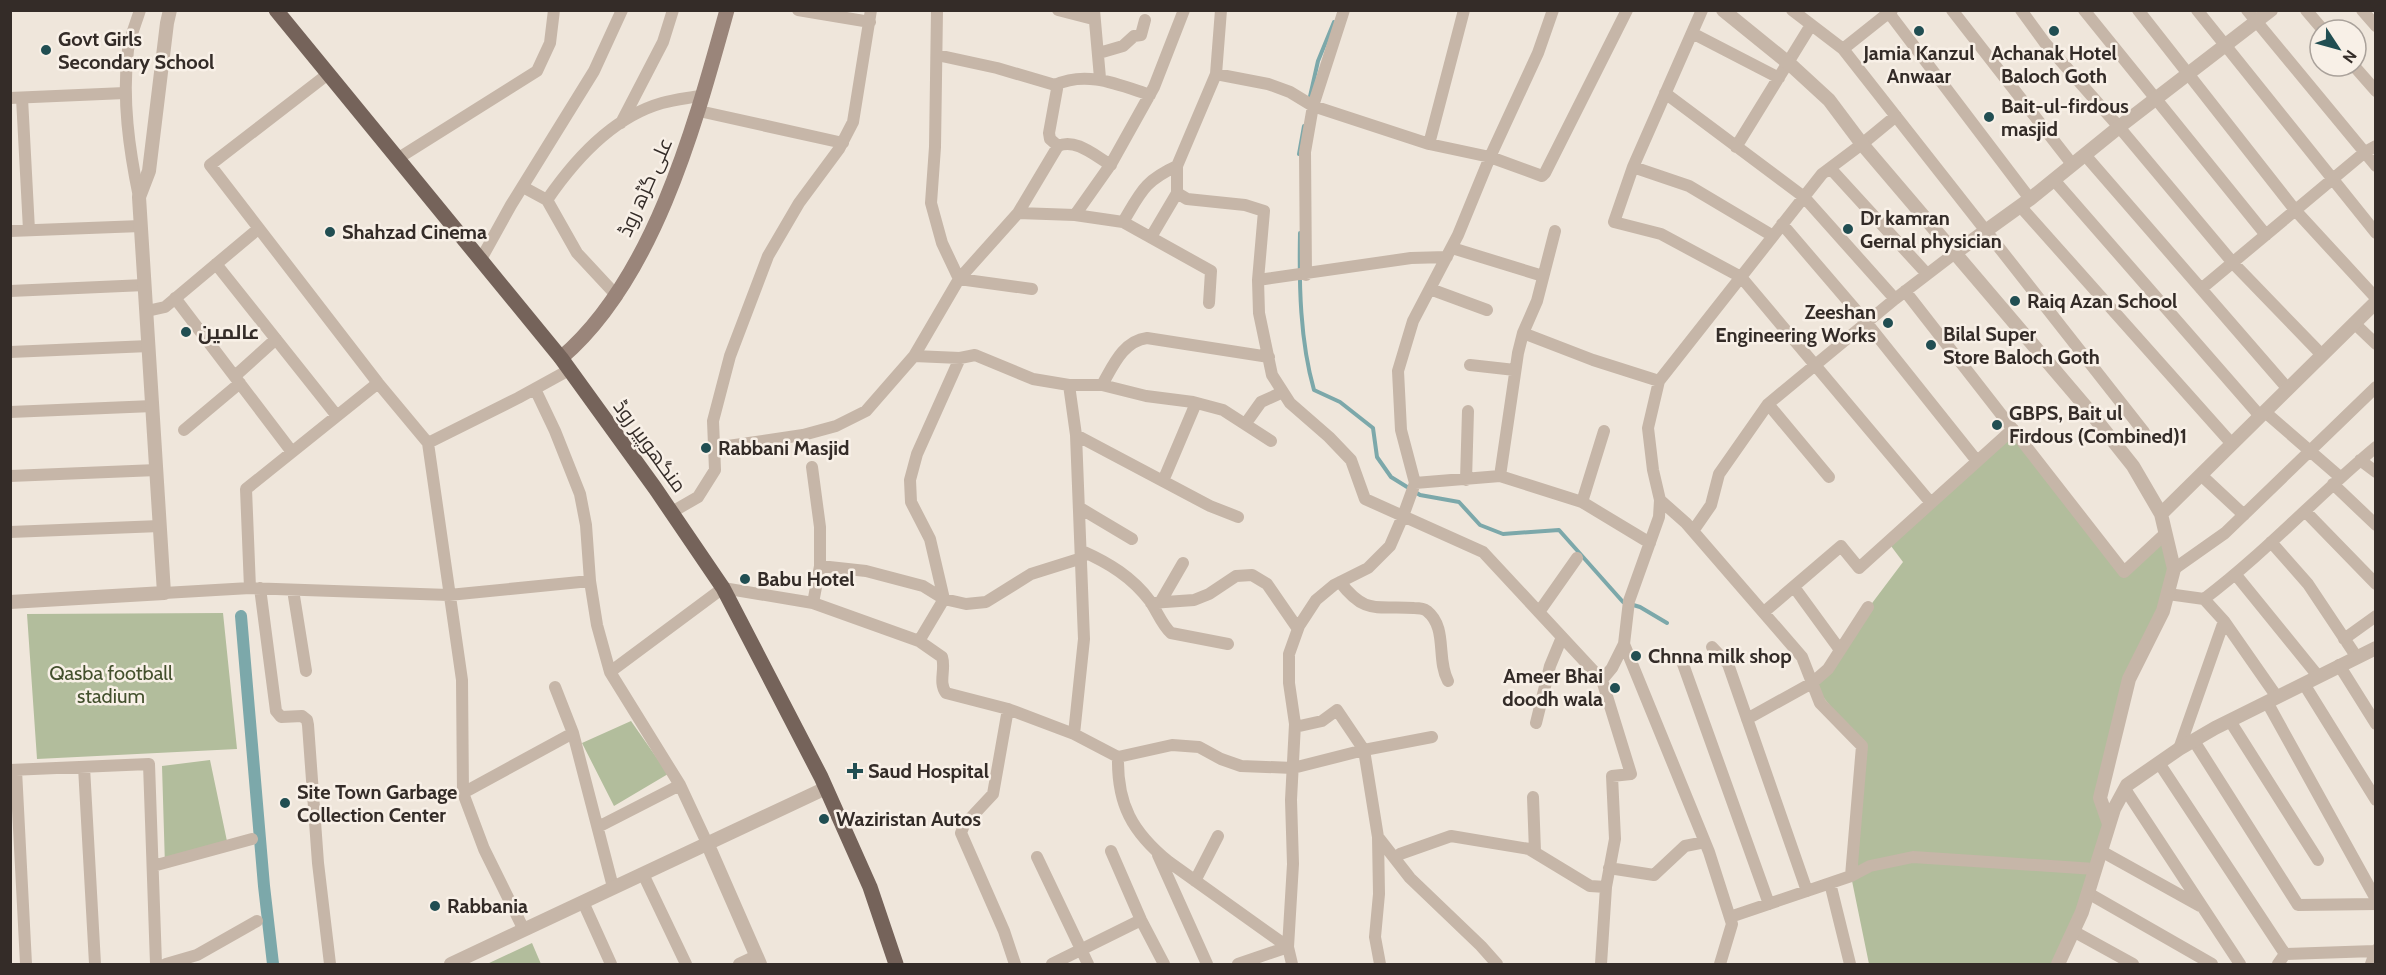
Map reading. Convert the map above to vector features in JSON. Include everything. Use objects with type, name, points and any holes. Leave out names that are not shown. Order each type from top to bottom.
[{"type":"main road","name":"منگھوپیر روڈ","points":[[276,10],[565,364],[672,512],[723,588],[826,788],[870,887],[896,964]]},
{"type":"main road","name":"علی گڑھ روڈ","points":[[565,364],[617,296],[656,221],[699,111],[727,10]]},
{"type":"street","points":[[140,10],[128,48],[125,93],[131,159],[139,197],[164,594]]},
{"type":"street","points":[[139,197],[149,171],[166,23],[170,10]]},
{"type":"street","points":[[397,159],[537,71],[550,43],[554,10]]},
{"type":"street","points":[[480,261],[594,71],[622,10]]},
{"type":"street","points":[[620,124],[663,42],[673,10]]},
{"type":"street","points":[[672,512],[698,497],[715,470],[713,421],[730,356],[768,256],[799,203],[843,143],[853,122],[871,16],[798,10]]},
{"type":"street","points":[[937,10],[935,147],[931,203],[942,243],[959,279]]},
{"type":"street","points":[[1058,10],[1094,14],[1100,78]]},
{"type":"street","points":[[1076,214],[1111,165],[1150,95],[1184,10]]},
{"type":"street","points":[[1152,237],[1178,193],[1177,166],[1216,74],[1221,10]]},
{"type":"street","points":[[1302,275],[1305,152],[1310,104],[1344,10]]},
{"type":"street","points":[[1429,144],[1464,10]]},
{"type":"street","points":[[1292,964],[1287,946],[1293,864],[1291,800],[1295,727],[1289,683],[1289,654],[1298,629],[1316,600],[1340,582],[1368,568],[1390,546],[1410,499],[1414,485],[1401,430],[1398,371],[1413,321],[1449,252],[1538,53],[1553,10]]},
{"type":"street","points":[[1216,74],[1268,84],[1290,92],[1310,104],[1429,144],[1490,157],[1538,176],[1544,175],[1627,10]]},
{"type":"street","points":[[1702,10],[1633,167],[1614,222],[1661,234],[1741,277],[1931,503]]},
{"type":"street","points":[[1723,10],[1829,100],[1862,144],[2086,407],[2133,466],[2162,513],[2174,569],[2163,611],[2129,679],[2100,798],[2109,824]]},
{"type":"street","points":[[1792,10],[1809,18],[1843,49],[2144,432]]},
{"type":"street","points":[[1952,10],[2072,165]]},
{"type":"street","points":[[2038,10],[2024,15],[2045,43],[2233,263],[2322,355]]},
{"type":"street","points":[[2084,10],[2266,235]]},
{"type":"street","points":[[2138,10],[2295,210],[2376,300],[2162,513]]},
{"type":"street","points":[[2197,10],[2331,180],[2376,233]]},
{"type":"street","points":[[1693,531],[1711,505],[1719,474],[1768,404],[1900,295],[2025,203],[2225,45],[2251,16],[2271,10]]},
{"type":"street","points":[[2362,10],[2376,26]]},
{"type":"street","points":[[1843,49],[1891,12],[2025,203],[2232,444]]},
{"type":"street","points":[[2251,16],[2370,149],[2376,166]]},
{"type":"street","points":[[1737,147],[1788,63],[1809,18]]},
{"type":"street","points":[[1099,53],[1123,46],[1134,36],[1141,35],[1145,20]]},
{"type":"street","points":[[1692,33],[1779,78]]},
{"type":"street","points":[[937,56],[997,68],[1055,85],[1064,81],[1100,78],[1150,95]]},
{"type":"street","points":[[328,74],[210,165],[378,383],[428,442],[462,680],[464,793],[484,849],[524,930]]},
{"type":"street","points":[[2365,78],[2376,91]]},
{"type":"street","points":[[1055,85],[1057,89],[1049,133],[1050,139],[1058,146]]},
{"type":"street","points":[[29,230],[16,98],[125,93]]},
{"type":"street","points":[[1665,93],[1804,197],[1900,295],[2013,429],[2124,572],[2166,533]]},
{"type":"street","points":[[547,200],[566,172],[590,147],[628,118],[662,103],[704,95]]},
{"type":"street","points":[[699,111],[843,143]]},
{"type":"street","points":[[1602,680],[1612,668],[1624,644],[1629,605],[1659,517],[1660,500],[1653,470],[1648,428],[1659,381],[1822,174],[1896,116]]},
{"type":"street","points":[[714,448],[803,435],[836,426],[866,411],[914,356],[959,279],[1018,213],[1058,146],[1071,143],[1111,165]]},
{"type":"street","points":[[2201,289],[2370,149]]},
{"type":"street","points":[[2085,155],[2288,389]]},
{"type":"street","points":[[1123,222],[1149,182],[1155,176],[1177,166]]},
{"type":"street","points":[[1633,167],[1689,186],[1773,236]]},
{"type":"street","points":[[1830,168],[1927,274]]},
{"type":"street","points":[[2054,180],[2262,414],[2310,451],[2376,525]]},
{"type":"street","points":[[523,187],[547,200],[577,253],[617,296]]},
{"type":"street","points":[[1178,193],[1187,199],[1245,205],[1264,211],[1258,280],[1259,313],[1272,375],[1290,403],[1351,460],[1365,499],[1483,552],[1602,680],[1631,774],[1612,776],[1615,839],[1606,887],[1601,964]]},
{"type":"street","points":[[1018,213],[1076,214],[1123,222],[1211,271],[1209,303]]},
{"type":"street","points":[[1782,224],[1866,322],[1977,461]]},
{"type":"street","points":[[10,231],[141,226]]},
{"type":"street","points":[[147,311],[165,307],[258,229]]},
{"type":"street","points":[[1500,476],[1515,370],[1523,333],[1537,302],[1555,231]]},
{"type":"street","points":[[1258,280],[1449,252],[1544,276]]},
{"type":"street","points":[[216,264],[337,416]]},
{"type":"street","points":[[959,279],[1032,289]]},
{"type":"street","points":[[10,291],[145,285]]},
{"type":"street","points":[[1430,289],[1487,310]]},
{"type":"street","points":[[176,298],[292,452]]},
{"type":"street","points":[[2354,323],[2376,344]]},
{"type":"street","points":[[1523,333],[1593,360],[1659,381]]},
{"type":"street","points":[[1102,385],[1123,352],[1137,339],[1147,338],[1269,357]]},
{"type":"street","points":[[184,430],[276,339]]},
{"type":"street","points":[[10,352],[149,346]]},
{"type":"street","points":[[914,356],[960,358],[975,355],[1033,378],[1069,385],[1102,385],[1146,396],[1196,403],[1223,410],[1246,423],[1270,441]]},
{"type":"street","points":[[919,641],[944,598],[930,539],[911,502],[910,480],[917,454],[960,358]]},
{"type":"street","points":[[428,442],[535,389],[565,364]]},
{"type":"street","points":[[1470,365],[1515,370]]},
{"type":"street","points":[[330,964],[318,863],[308,725],[304,717],[282,717],[276,711],[255,588],[246,489],[378,383]]},
{"type":"street","points":[[1069,385],[1076,435],[1084,639],[1074,734]]},
{"type":"street","points":[[2174,569],[2225,533],[2376,387]]},
{"type":"street","points":[[535,389],[555,431],[580,494],[586,525],[590,581],[597,626],[610,672],[680,785],[708,844],[758,960],[739,964]]},
{"type":"street","points":[[1246,423],[1261,402],[1283,392]]},
{"type":"street","points":[[1162,482],[1196,403]]},
{"type":"street","points":[[1768,404],[1829,477]]},
{"type":"street","points":[[10,412],[153,406]]},
{"type":"street","points":[[1466,480],[1468,411]]},
{"type":"street","points":[[1764,612],[1841,546],[1859,568],[2013,429]]},
{"type":"street","points":[[1582,502],[1604,431]]},
{"type":"street","points":[[1076,435],[1162,482],[1238,517]]},
{"type":"street","points":[[2204,600],[2236,575],[2376,447]]},
{"type":"street","points":[[2360,460],[2376,472]]},
{"type":"street","points":[[812,467],[820,527],[820,566],[813,603]]},
{"type":"street","points":[[10,476],[157,470]]},
{"type":"street","points":[[2201,475],[2244,515]]},
{"type":"street","points":[[1414,485],[1500,476],[1582,502],[1650,543]]},
{"type":"street","points":[[1660,500],[1693,531],[1802,657],[1820,704],[1862,746],[1851,876]]},
{"type":"street","points":[[1080,508],[1132,539]]},
{"type":"street","points":[[2305,511],[2376,584]]},
{"type":"street","points":[[10,532],[160,526]]},
{"type":"street","points":[[2271,542],[2308,584],[2356,656]]},
{"type":"street","points":[[820,566],[866,571],[923,586],[944,598],[966,604],[986,602],[1031,574],[1082,554],[1106,562],[1130,578],[1156,602],[1171,633],[1228,644]]},
{"type":"street","points":[[1539,612],[1577,558]]},
{"type":"street","points":[[1156,602],[1183,563]]},
{"type":"street","points":[[1156,602],[1194,600],[1209,594],[1236,576],[1252,575],[1267,584],[1298,629]]},
{"type":"street","points":[[2236,575],[2318,676]]},
{"type":"street","points":[[10,602],[255,588],[449,595],[590,581]]},
{"type":"street","points":[[1340,582],[1354,599],[1369,607],[1412,608],[1427,611],[1435,621],[1440,634],[1440,660],[1448,681]]},
{"type":"street","points":[[1794,587],[1840,650]]},
{"type":"street","points":[[610,672],[723,588],[813,603],[919,641],[942,657],[944,662],[942,685],[946,693],[1008,709],[1074,734],[1118,757],[1172,745],[1199,747],[1221,759],[1241,766],[1293,768],[1364,750],[1432,737]]},
{"type":"street","points":[[293,590],[306,671]]},
{"type":"street","points":[[2168,594],[2204,600],[2224,621],[2272,700],[2376,899]]},
{"type":"street","points":[[1747,719],[1812,683],[1828,669],[1868,608]]},
{"type":"street","points":[[2344,639],[2376,616]]},
{"type":"street","points":[[2179,749],[2224,621]]},
{"type":"street","points":[[1536,723],[1550,666],[1562,637]]},
{"type":"street","points":[[1624,644],[1705,842],[1730,917],[1732,924],[1720,964]]},
{"type":"street","points":[[1712,647],[1728,664],[1807,891]]},
{"type":"street","points":[[2058,964],[2088,893],[2114,809],[2127,785],[2179,749],[2338,665],[2376,648]]},
{"type":"street","points":[[1683,664],[1769,904]]},
{"type":"street","points":[[2338,665],[2376,724]]},
{"type":"street","points":[[2304,684],[2376,800]]},
{"type":"street","points":[[555,687],[573,732],[613,887]]},
{"type":"street","points":[[1008,709],[993,794],[964,825],[961,833],[1004,931],[1015,964]]},
{"type":"street","points":[[1295,727],[1322,721],[1337,710],[1364,750],[1378,837],[1379,894],[1375,938],[1380,964]]},
{"type":"street","points":[[2230,721],[2318,860]]},
{"type":"street","points":[[464,793],[573,732]]},
{"type":"street","points":[[2194,741],[2298,905],[2376,904]]},
{"type":"street","points":[[1118,757],[1118,779],[1126,811],[1135,827],[1156,851],[1287,946]]},
{"type":"street","points":[[2159,763],[2282,959],[2375,950],[2371,964]]},
{"type":"street","points":[[26,964],[13,770],[149,764],[156,964]]},
{"type":"street","points":[[84,767],[95,964]]},
{"type":"street","points":[[598,827],[680,785]]},
{"type":"street","points":[[451,964],[826,788]]},
{"type":"street","points":[[2125,789],[2240,964]]},
{"type":"street","points":[[1533,796],[1535,852]]},
{"type":"street","points":[[1195,880],[1218,836]]},
{"type":"street","points":[[1400,854],[1451,836],[1529,849],[1590,886],[1606,887]]},
{"type":"street","points":[[1378,837],[1410,878],[1497,964]]},
{"type":"street","points":[[153,866],[252,839]]},
{"type":"street","points":[[1609,868],[1654,875],[1685,846],[1705,842]]},
{"type":"street","points":[[2101,850],[2202,906]]},
{"type":"street","points":[[1156,851],[1207,964]]},
{"type":"street","points":[[1111,852],[1141,920],[1164,964]]},
{"type":"street","points":[[1730,917],[1851,876],[1870,866],[1913,856],[2095,869]]},
{"type":"street","points":[[1037,857],[1088,964]]},
{"type":"street","points":[[643,874],[686,964]]},
{"type":"street","points":[[1830,883],[1850,964]]},
{"type":"street","points":[[2088,893],[2212,964]]},
{"type":"street","points":[[583,902],[611,964]]},
{"type":"street","points":[[1052,964],[1141,920]]},
{"type":"street","points":[[166,964],[200,960],[257,921]]},
{"type":"street","points":[[2073,931],[2133,964]]},
{"type":"street","points":[[1238,964],[1287,946]]},
{"type":"green space","points":[[2012,429],[2123,572],[2166,533],[2174,569],[2129,679],[2099,798],[2109,825],[2057,964],[1869,964],[1851,876],[1862,746],[1812,683],[1903,562],[1888,542]]},
{"type":"green space","name":"Qasba football stadium","points":[[223,613],[237,749],[37,759],[27,614]]},
{"type":"green space","points":[[631,721],[668,774],[614,806],[582,743]]},
{"type":"green space","points":[[210,760],[228,846],[165,866],[162,766]]},
{"type":"green space","points":[[532,943],[541,964],[487,964]]},
{"type":"waterway","points":[[1309,101],[1318,61],[1334,22]]},
{"type":"waterway","points":[[1299,154],[1304,126]]},
{"type":"waterway","points":[[1300,233],[1301,313],[1314,390],[1340,402],[1373,428],[1377,457],[1391,477],[1420,495],[1459,502],[1480,525],[1503,534],[1559,530],[1623,602],[1640,607],[1667,623]]},
{"type":"waterway","points":[[241,616],[264,886],[273,964]]},
{"type":"place","name":"Jamia Kanzul Anwaar","points":[[1919,31]]},
{"type":"place","name":"Achanak Hotel Baloch Goth","points":[[2054,31]]},
{"type":"place","name":"Govt Girls Secondary School","points":[[46,50]]},
{"type":"place","name":"Bait-ul-firdous masjid","points":[[1989,117]]},
{"type":"place","name":"Dr kamran Gernal physician","points":[[1848,229]]},
{"type":"place","name":"Shahzad Cinema","points":[[330,232]]},
{"type":"place","name":"Raiq Azan School","points":[[2015,301]]},
{"type":"place","name":"Zeeshan Engineering Works","points":[[1888,323]]},
{"type":"place","name":"عالمین","points":[[186,332]]},
{"type":"place","name":"Bilal Super Store Baloch Goth","points":[[1931,345]]},
{"type":"place","name":"GBPS, Bait ul Firdous (Combined)1","points":[[1997,425]]},
{"type":"place","name":"Rabbani Masjid","points":[[706,448]]},
{"type":"place","name":"Babu Hotel","points":[[745,579]]},
{"type":"place","name":"Chnna milk shop","points":[[1636,656]]},
{"type":"place","name":"Ameer Bhai doodh wala","points":[[1615,688]]},
{"type":"place","name":"Saud Hospital","points":[[855,771]]},
{"type":"place","name":"Site Town Garbage Collection Center","points":[[285,803]]},
{"type":"place","name":"Waziristan Autos","points":[[824,819]]},
{"type":"place","name":"Rabbania","points":[[435,906]]}]
